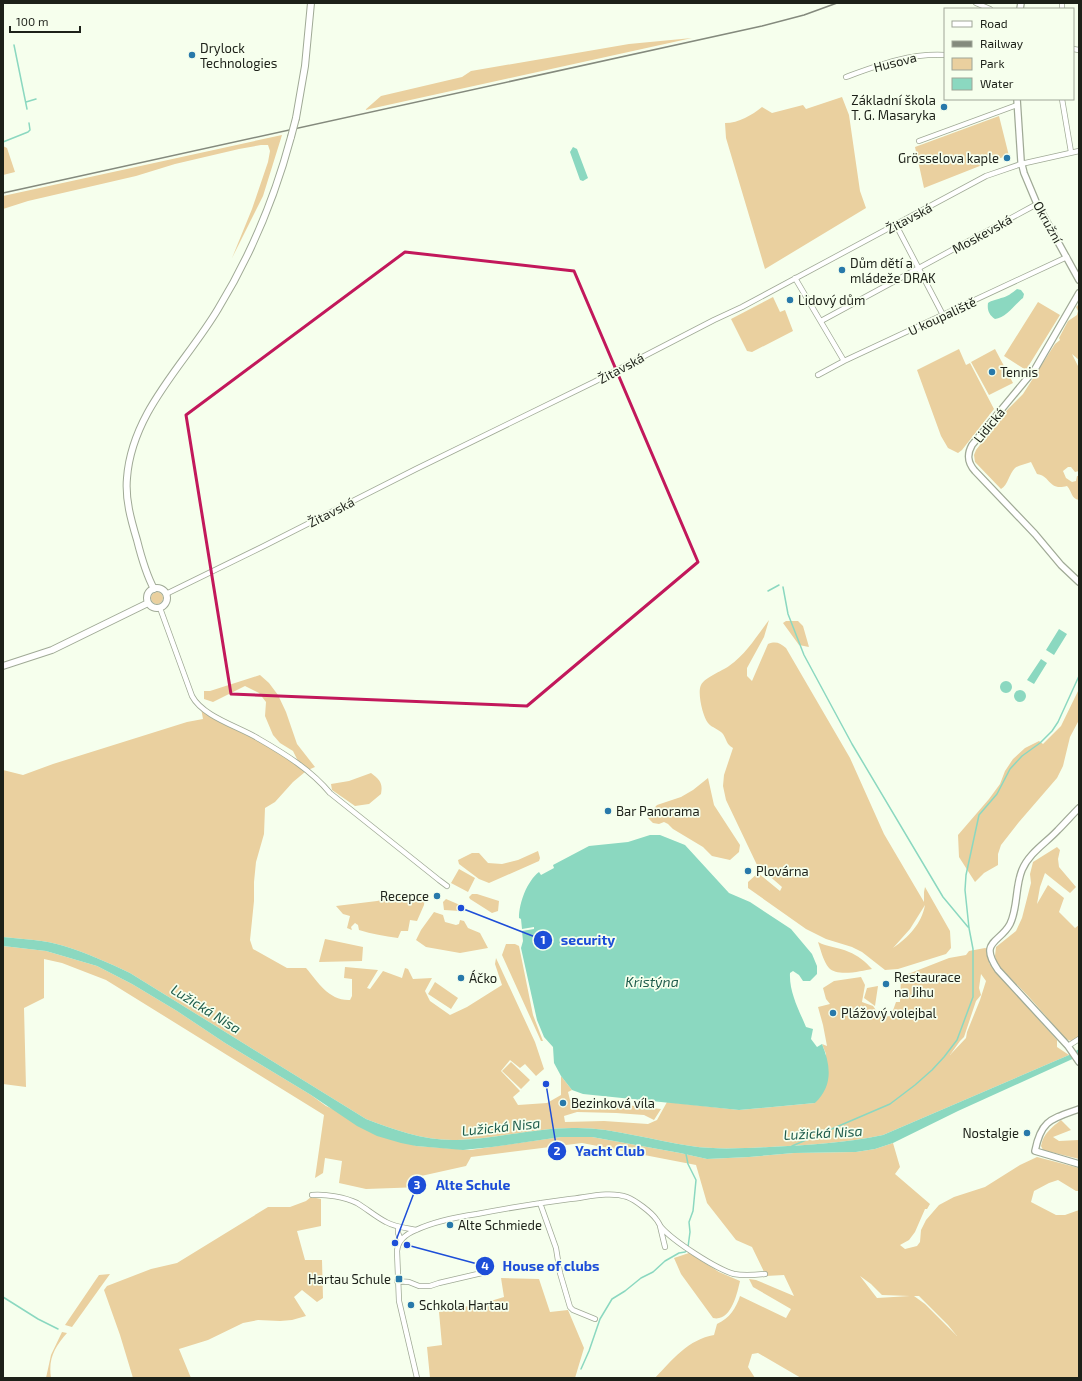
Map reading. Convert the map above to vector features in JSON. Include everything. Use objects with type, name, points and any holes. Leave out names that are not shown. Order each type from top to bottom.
[{"type":"main road","points":[[154,589],[139,547],[129,508],[127,478],[136,437],[153,404],[210,322],[236,278],[265,215],[284,163],[296,118],[305,66],[311,3]]},
{"type":"main road","points":[[154,589],[161,589],[166,594],[166,602],[160,608],[153,608],[148,603],[148,594],[154,589]]},
{"type":"main road","points":[[3,666],[52,650],[148,603]]},
{"type":"street","points":[[976,3],[988,8]]},
{"type":"street","name":"Husova","points":[[846,77],[899,59],[944,55]]},
{"type":"street","points":[[1062,100],[1071,152]]},
{"type":"street","points":[[920,141],[1017,102]]},
{"type":"street","name":"Okružní","points":[[1017,102],[1021,164],[1038,204],[1068,257],[1079,280]]},
{"type":"street","name":"Žitavská","points":[[166,594],[742,307],[986,176],[1021,164],[1079,150]]},
{"type":"street","name":"Moskevská","points":[[821,321],[1038,204]]},
{"type":"street","points":[[896,225],[943,315]]},
{"type":"street","name":"U koupaliště","points":[[818,375],[844,361],[1068,257]]},
{"type":"street","points":[[796,278],[844,361]]},
{"type":"street","name":"Lidická","points":[[1079,293],[1035,369],[972,445],[968,457],[974,471],[1035,534],[1061,565],[1079,582]]},
{"type":"street","points":[[160,608],[192,696],[198,704],[226,722],[258,738],[298,764],[322,783],[330,793],[447,886]]},
{"type":"street","points":[[1078,1061],[1069,1048],[998,970],[991,959],[990,948],[993,942],[1010,924],[1013,916],[1021,872],[1025,863],[1034,852],[1079,808]]},
{"type":"street","points":[[1069,1048],[1079,1039]]},
{"type":"street","points":[[1079,1109],[1048,1122],[1040,1132],[1035,1151],[1079,1164]]},
{"type":"street","points":[[312,1194],[338,1197],[357,1203],[387,1223],[398,1227],[416,1230]]},
{"type":"street","points":[[417,1378],[399,1301],[397,1281],[398,1244],[401,1240],[416,1230],[453,1218],[540,1203],[594,1196],[627,1197],[636,1202],[654,1217],[660,1226],[688,1248],[727,1271],[742,1275],[765,1274]]},
{"type":"street","points":[[540,1203],[556,1248],[560,1272],[570,1307],[573,1310],[595,1319]]},
{"type":"street","points":[[660,1226],[665,1247]]},
{"type":"street","points":[[398,1227],[398,1233],[401,1240]]},
{"type":"street","points":[[397,1281],[406,1281],[419,1286],[430,1286],[486,1272]]},
{"type":"highlighted area","points":[[405,252],[574,271],[698,562],[527,706],[231,694],[186,415]]},
{"type":"green space","points":[[692,38],[365,110],[381,96],[462,77],[471,71],[629,44]]},
{"type":"green space","points":[[842,97],[849,115],[860,191],[866,208],[765,269],[726,138],[725,123],[735,122],[745,118],[762,107],[772,113],[803,105],[806,109]]},
{"type":"green space","points":[[999,116],[1009,156],[1000,158],[924,188],[915,147]]},
{"type":"green space","points":[[282,135],[263,196],[232,258],[252,209],[268,162],[270,151],[268,145],[239,149],[175,164],[136,176],[28,201],[3,209],[3,196]]},
{"type":"green space","points":[[3,146],[7,148],[15,172],[3,175]]},
{"type":"green space","points":[[773,297],[780,312],[785,310],[793,331],[752,352],[747,351],[731,319]]},
{"type":"green space","points":[[1038,302],[1060,315],[1026,370],[1004,356]]},
{"type":"green space","points":[[1079,304],[1079,360],[1072,354],[1079,368],[1079,471],[1075,472],[1071,467],[1068,467],[1063,471],[1066,478],[1072,482],[1076,481],[1077,476],[1079,476],[1079,500],[1074,498],[1067,486],[1056,487],[1045,477],[1037,474],[1031,462],[1015,468],[1001,489],[975,462],[974,455],[976,450],[1008,409],[1023,394],[1055,344],[1060,340],[1059,338],[1068,321],[1077,315],[1078,311],[1076,307]]},
{"type":"green space","points":[[959,349],[966,365],[970,363],[994,409],[958,453],[948,448],[941,436],[917,370]]},
{"type":"green space","name":"Tennis","points":[[995,349],[1013,383],[989,395],[971,362]]},
{"type":"green space","points":[[155,592],[159,592],[163,598],[159,604],[155,604],[151,600],[151,596]]},
{"type":"green space","points":[[769,620],[764,637],[747,668],[747,676],[752,681],[768,644],[778,643],[786,648],[850,758],[884,834],[924,902],[925,887],[950,931],[951,948],[946,954],[898,969],[885,970],[862,952],[852,947],[826,939],[806,929],[748,888],[748,882],[758,873],[780,891],[782,887],[757,865],[726,800],[723,786],[724,775],[733,748],[721,732],[710,725],[706,720],[701,705],[700,689],[703,682],[729,666],[741,656]],"holes":[[[925,905],[914,930],[893,948],[910,929]]]},
{"type":"green space","points":[[786,621],[798,621],[803,626],[809,647],[799,645],[783,623]]},
{"type":"green space","points":[[260,675],[269,683],[278,695],[286,712],[297,744],[315,767],[308,770],[299,763],[293,751],[280,743],[273,735],[265,716],[266,702],[259,693],[245,686],[213,702],[204,699],[204,691],[210,691]]},
{"type":"green space","points":[[1079,689],[1079,720],[1070,737],[1063,766],[1057,778],[1001,845],[998,854],[998,865],[984,873],[975,882],[959,857],[958,835],[1000,784],[1005,771],[1013,759],[1025,748],[1039,741],[1043,744],[1061,726]]},
{"type":"green space","points":[[201,708],[257,739],[297,765],[305,772],[293,782],[275,802],[265,808],[264,834],[256,862],[254,882],[254,901],[250,940],[253,949],[287,968],[306,968],[320,985],[330,994],[350,1000],[352,996],[352,979],[344,978],[345,967],[378,970],[367,988],[370,989],[383,971],[402,978],[405,968],[408,969],[413,979],[432,978],[425,991],[430,1001],[450,1015],[467,1007],[502,985],[495,964],[496,958],[535,1042],[544,1069],[536,1076],[525,1064],[520,1068],[510,1060],[501,1071],[520,1091],[513,1097],[518,1105],[547,1103],[561,1095],[561,1076],[572,1090],[568,1092],[570,1100],[661,1109],[654,1120],[644,1115],[577,1112],[564,1116],[565,1122],[604,1121],[648,1124],[657,1120],[667,1102],[739,1110],[815,1103],[826,1054],[822,1044],[827,1046],[818,1007],[830,1004],[826,999],[823,988],[834,981],[861,977],[865,985],[862,1002],[873,1006],[881,1017],[891,1016],[896,1002],[900,1002],[901,977],[949,958],[966,955],[969,951],[985,948],[988,949],[991,962],[989,963],[1057,1040],[1057,1047],[1069,1055],[883,1135],[826,1143],[750,1148],[710,1148],[677,1144],[606,1130],[577,1128],[547,1129],[487,1138],[445,1140],[410,1134],[366,1119],[130,973],[98,958],[57,944],[3,937],[3,770],[23,775],[53,764],[187,722],[203,719]],"holes":[[[981,974],[986,981],[966,1038],[950,1055],[964,1037],[976,1001],[981,995],[979,988]]]},
{"type":"green space","points":[[371,773],[380,782],[382,790],[381,794],[369,804],[355,806],[332,790],[331,784],[349,781]]},
{"type":"green space","points":[[708,778],[714,805],[740,845],[739,852],[730,860],[712,856],[703,847],[673,829],[668,824],[664,822],[659,824],[653,823],[648,818],[649,814],[657,805],[681,797]]},
{"type":"green space","points":[[1057,847],[1060,850],[1058,859],[1059,867],[1076,887],[1070,893],[1045,873],[1040,887],[1037,904],[1048,885],[1064,898],[1059,912],[1075,928],[1079,925],[1079,1038],[1071,1041],[1066,1039],[1029,997],[997,964],[995,956],[996,947],[1016,931],[1022,918],[1031,883],[1030,874],[1033,862]]},
{"type":"green space","points":[[538,851],[540,858],[539,861],[489,883],[479,879],[459,864],[458,860],[472,853],[479,853],[488,863],[502,864],[518,860]]},
{"type":"green space","points":[[459,869],[475,878],[468,892],[451,883]]},
{"type":"green space","points":[[472,894],[477,894],[499,901],[498,911],[492,913],[470,899],[469,897]]},
{"type":"green space","points":[[399,896],[425,897],[424,905],[417,921],[410,920],[408,931],[401,931],[398,938],[359,930],[358,925],[355,923],[351,927],[352,930],[347,928],[350,916],[343,914],[336,906],[377,901]]},
{"type":"green space","points":[[446,899],[460,905],[460,911],[444,910],[443,902]]},
{"type":"green space","points":[[434,912],[443,915],[445,922],[456,925],[459,924],[460,920],[464,921],[468,928],[480,933],[488,948],[460,953],[426,947],[416,940],[421,930]]},
{"type":"green space","points":[[325,939],[363,947],[362,961],[319,962]]},
{"type":"green space","points":[[818,942],[852,953],[872,969],[850,973],[833,971],[825,962]]},
{"type":"green space","points":[[506,944],[515,944],[519,946],[533,1015],[543,1041],[541,1041],[502,955]]},
{"type":"green space","points":[[3,946],[46,951],[97,966],[132,984],[177,1011],[225,1043],[311,1095],[326,1106],[416,1146],[470,1150],[561,1137],[592,1137],[707,1159],[794,1153],[856,1152],[875,1149],[893,1143],[900,1167],[895,1174],[930,1204],[927,1209],[925,1209],[915,1232],[909,1240],[900,1245],[905,1249],[917,1246],[920,1242],[921,1230],[926,1220],[939,1205],[954,1197],[985,1187],[1020,1165],[1037,1157],[1079,1168],[1079,1191],[1076,1191],[1058,1180],[1034,1191],[1031,1202],[1056,1215],[1065,1215],[1079,1210],[1079,1378],[801,1378],[758,1353],[752,1354],[748,1367],[755,1378],[655,1378],[682,1351],[705,1337],[714,1335],[717,1324],[726,1319],[732,1312],[737,1305],[740,1296],[786,1318],[791,1309],[753,1287],[749,1279],[756,1280],[794,1296],[784,1275],[766,1276],[752,1247],[736,1240],[707,1203],[696,1165],[582,1143],[471,1157],[466,1166],[421,1176],[422,1187],[366,1189],[339,1183],[342,1161],[325,1158],[323,1173],[315,1178],[324,1115],[106,980],[62,963],[44,959],[44,998],[24,1008],[26,1087],[3,1084]],"holes":[[[860,1276],[882,1295],[910,1296],[877,1298]],[[914,1296],[919,1296],[957,1336],[925,1304]]]},
{"type":"green space","points":[[435,982],[458,998],[451,1009],[428,994]]},
{"type":"green space","points":[[878,986],[875,1006],[864,998],[867,988]]},
{"type":"green space","points":[[511,1062],[530,1080],[521,1089],[502,1071]]},
{"type":"green space","points":[[1061,1120],[1071,1130],[1053,1137],[1059,1141],[1079,1140],[1079,1159],[1043,1150],[1041,1146],[1046,1134]]},
{"type":"green space","points":[[311,1197],[321,1199],[321,1226],[297,1231],[305,1260],[322,1260],[323,1298],[317,1302],[302,1290],[294,1297],[306,1316],[292,1320],[258,1320],[243,1323],[208,1340],[179,1349],[191,1378],[133,1378],[104,1290],[107,1286],[151,1269],[177,1263],[268,1207],[290,1207],[306,1201]]},
{"type":"green space","points":[[689,1253],[719,1272],[740,1281],[732,1306],[724,1316],[713,1318],[681,1274],[674,1258]]},
{"type":"green space","points":[[110,1274],[72,1327],[65,1325],[99,1275]]},
{"type":"green space","points":[[501,1278],[539,1279],[550,1312],[568,1310],[584,1348],[575,1378],[430,1378],[427,1347],[442,1345],[439,1312],[484,1303],[504,1297]]},
{"type":"green space","points":[[62,1332],[67,1333],[53,1353],[50,1371],[51,1378],[46,1378],[51,1355]]},
{"type":"water","points":[[573,147],[577,149],[588,178],[583,181],[580,180],[570,152]]},
{"type":"water","points":[[1017,289],[1021,290],[1024,294],[1023,298],[1003,316],[995,319],[991,316],[988,303],[1007,296]]},
{"type":"water","points":[[1059,629],[1067,634],[1054,655],[1046,650]]},
{"type":"water","points":[[1041,659],[1047,663],[1034,684],[1027,680]]},
{"type":"water","points":[[1004,681],[1008,681],[1012,687],[1008,693],[1004,693],[1000,689],[1000,685]]},
{"type":"water","points":[[1018,690],[1022,690],[1026,696],[1022,702],[1018,702],[1014,698],[1014,694]]},
{"type":"water","name":"Kristýna","points":[[650,835],[660,835],[685,845],[729,893],[750,902],[791,929],[812,954],[817,966],[817,974],[810,981],[803,981],[799,975],[793,971],[790,973],[790,980],[795,1001],[806,1027],[813,1029],[811,1039],[817,1047],[822,1044],[827,1060],[829,1075],[827,1083],[825,1090],[815,1103],[739,1110],[583,1094],[572,1090],[561,1076],[554,1063],[553,1047],[544,1037],[537,1020],[521,948],[523,941],[522,931],[534,929],[534,927],[522,929],[519,912],[524,893],[531,881],[539,872],[541,875],[554,868],[553,865],[589,846],[628,842]]},
{"type":"water","points":[[3,937],[57,944],[89,955],[122,969],[366,1119],[399,1131],[433,1139],[457,1140],[487,1138],[547,1129],[577,1128],[606,1130],[677,1144],[710,1148],[783,1146],[855,1140],[883,1135],[1069,1055],[1079,1049],[1079,1056],[958,1111],[893,1143],[875,1149],[856,1152],[794,1153],[707,1159],[592,1137],[561,1137],[463,1150],[416,1146],[377,1136],[357,1126],[311,1095],[225,1043],[177,1011],[132,984],[97,966],[46,951],[3,946]]},
{"type":"waterway","points":[[14,45],[27,109]]},
{"type":"waterway","points":[[26,102],[36,99]]},
{"type":"waterway","points":[[3,142],[28,132],[30,130],[29,123]]},
{"type":"waterway","points":[[768,591],[779,585]]},
{"type":"waterway","points":[[783,587],[788,614],[804,655],[852,744],[943,897],[968,927]]},
{"type":"waterway","name":"Lužická Nisa","points":[[792,1146],[890,1104],[932,1070],[957,1040],[973,997],[973,949],[965,890],[966,875],[979,815],[997,794],[1010,769],[1022,756],[1040,743],[1052,731],[1058,722],[1079,676]]},
{"type":"waterway","points":[[686,1154],[688,1164],[696,1180],[693,1211],[689,1222],[690,1232],[688,1247]]},
{"type":"waterway","points":[[581,1369],[600,1319],[612,1299],[641,1278],[653,1272],[665,1261],[687,1250]]},
{"type":"waterway","points":[[3,1297],[38,1319],[58,1329]]},
{"type":"railway","points":[[3,193],[762,26],[804,15],[837,3]]},
{"type":"place","name":"Drylock Technologies","points":[[192,55]]},
{"type":"place","name":"Základní škola T. G. Masaryka","points":[[944,107]]},
{"type":"place","name":"Grösselova kaple","points":[[1007,158]]},
{"type":"place","name":"Dům dětí a mládeže DRAK","points":[[842,270]]},
{"type":"place","name":"Lidový dům","points":[[790,300]]},
{"type":"place","name":"Tennis","points":[[992,372]]},
{"type":"place","name":"Bar Panorama","points":[[608,811]]},
{"type":"place","name":"Plovárna","points":[[748,871]]},
{"type":"place","name":"Recepce","points":[[437,896]]},
{"type":"place","name":"security","points":[[461,908]]},
{"type":"place","name":"Áčko","points":[[461,978]]},
{"type":"place","name":"Restaurace na Jihu","points":[[886,984]]},
{"type":"place","name":"Plážový volejbal","points":[[833,1013]]},
{"type":"place","name":"Yacht Club","points":[[546,1084]]},
{"type":"place","name":"Bezinková víla","points":[[563,1103]]},
{"type":"place","name":"Nostalgie","points":[[1027,1133]]},
{"type":"place","name":"Alte Schmiede","points":[[450,1225]]},
{"type":"place","name":"Alte Schule","points":[[395,1243]]},
{"type":"place","name":"House of clubs","points":[[407,1245]]},
{"type":"place","name":"Hartau Schule","points":[[399,1279]]},
{"type":"place","name":"Schkola Hartau","points":[[411,1305]]}]
